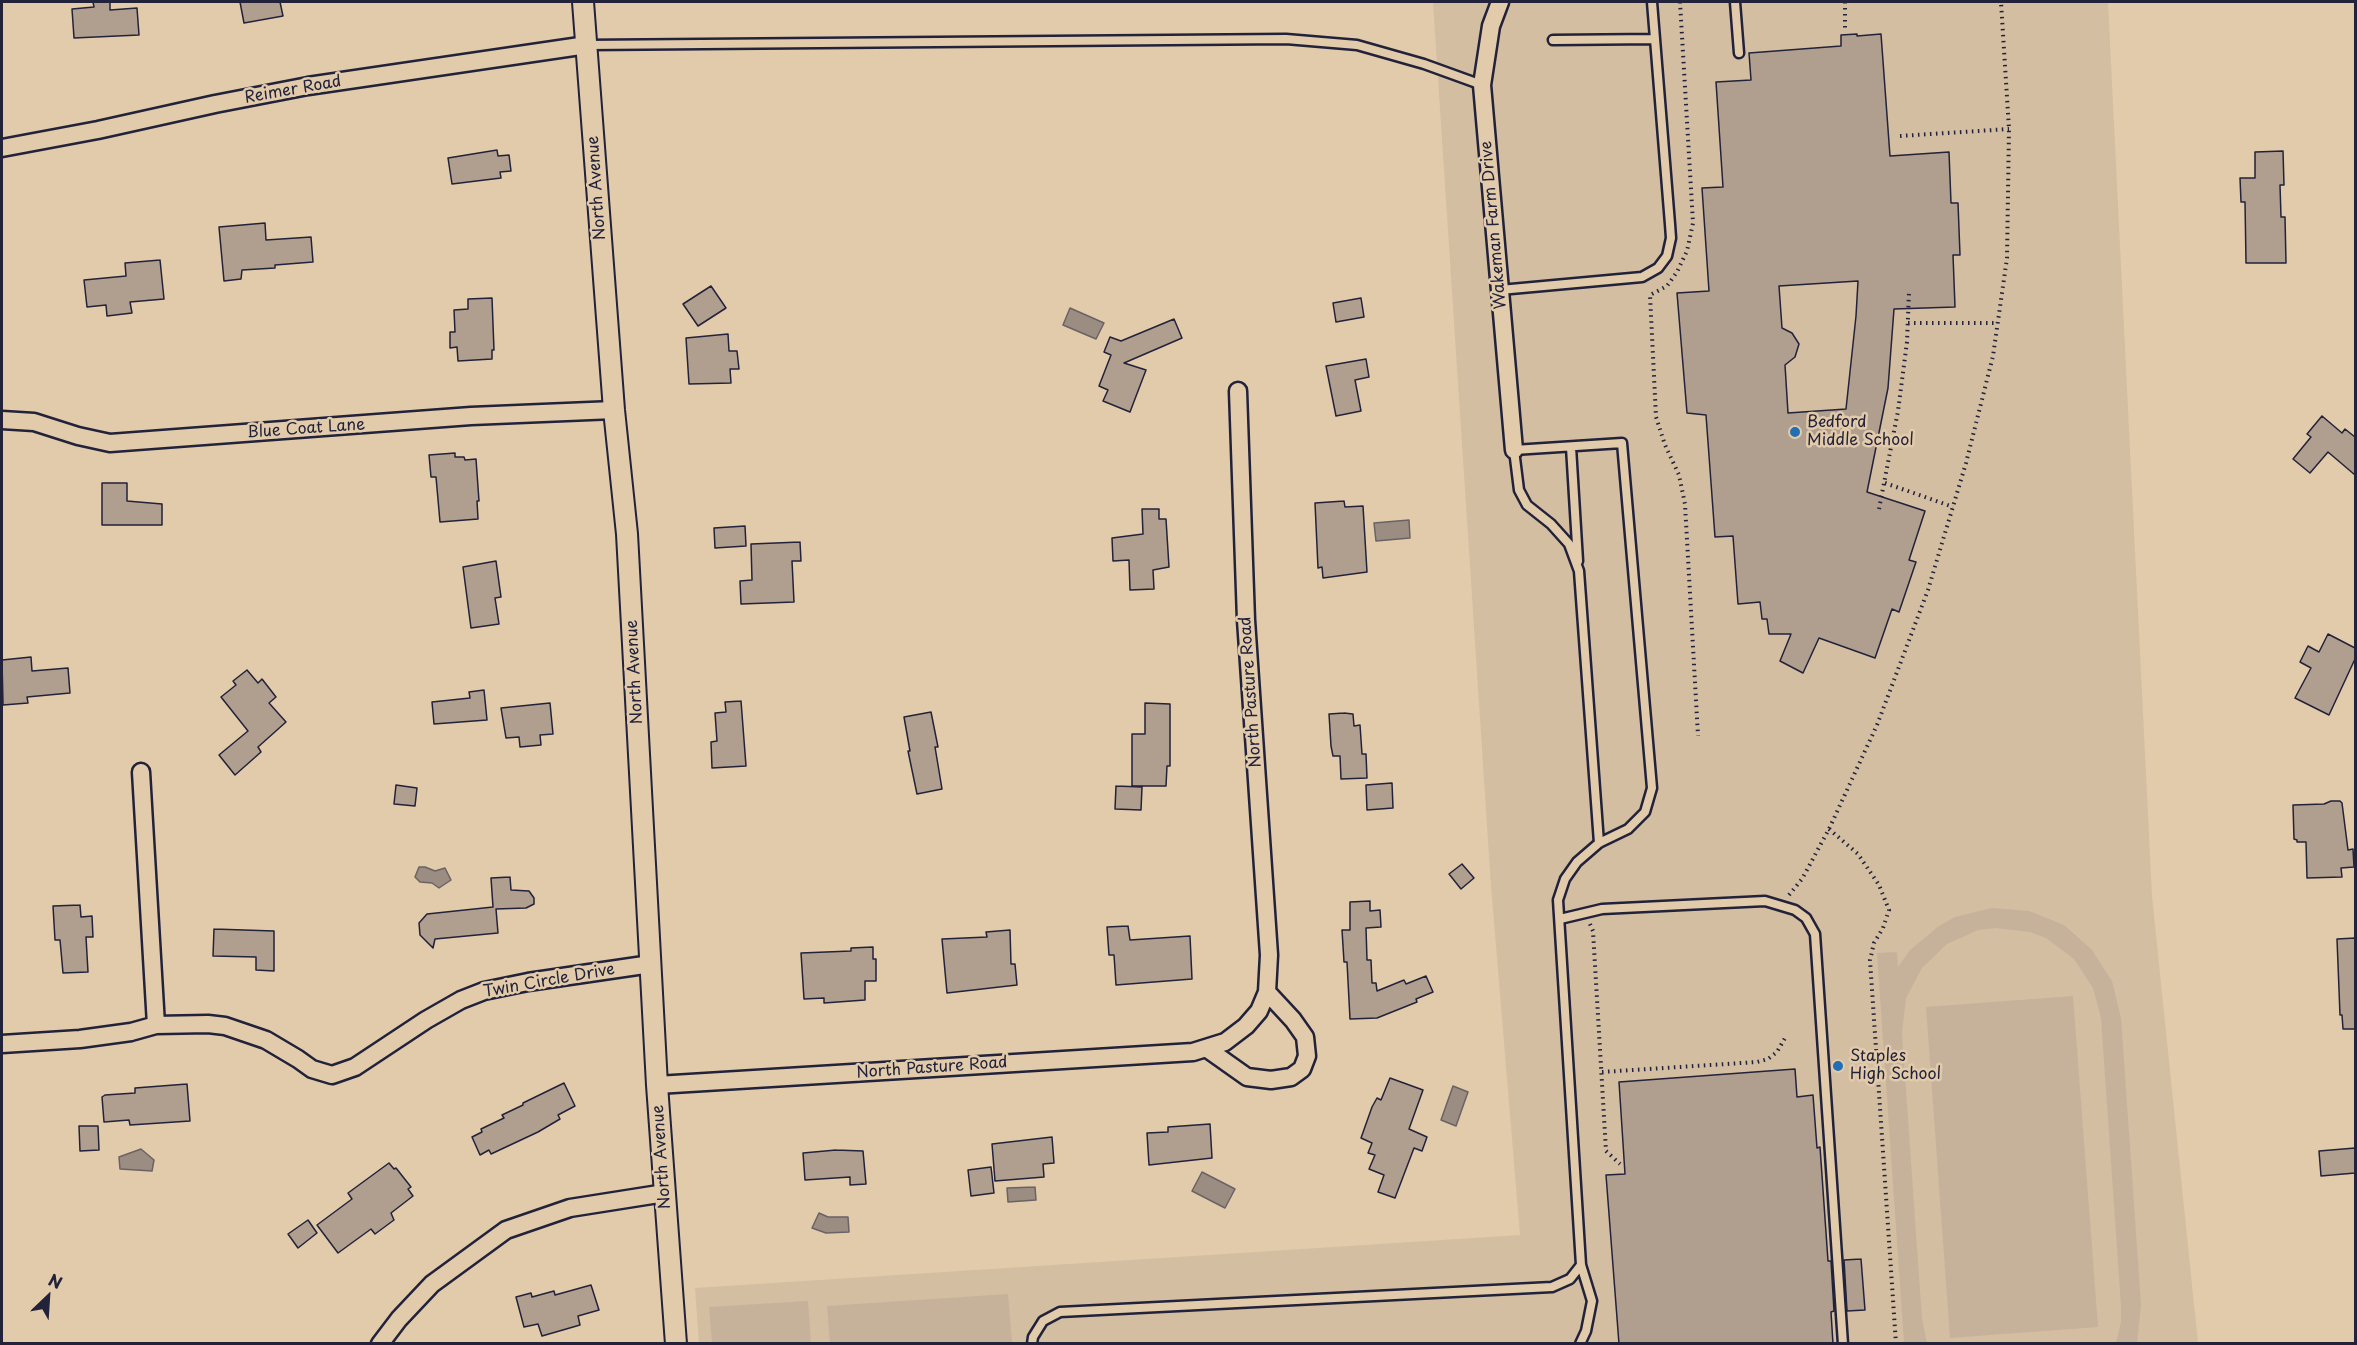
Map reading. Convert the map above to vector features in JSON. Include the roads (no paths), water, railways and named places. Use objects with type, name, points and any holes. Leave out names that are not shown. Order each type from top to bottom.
[{"type":"street","name":"North Avenue","points":[[582,2],[614,410],[627,534],[657,1085],[676,1344]]},
{"type":"street","name":"Wakeman Farm Drive","points":[[1500,2],[1491,26],[1482,85],[1514,450]]},
{"type":"street","name":"Reimer Road","points":[[2,148],[308,86],[587,45]]},
{"type":"street","name":"North Pasture Road","points":[[657,1085],[1193,1052],[1225,1042],[1246,1026],[1259,1011],[1268,992],[1269,955],[1246,620],[1238,391]]},
{"type":"street","name":"Blue Coat Lane","points":[[2,420],[34,422],[110,443],[471,416],[614,410]]},
{"type":"street","points":[[141,772],[156,1025]]},
{"type":"street","name":"Twin Circle Drive","points":[[2,1044],[131,1032],[156,1025],[190,1023],[225,1026],[266,1040],[312,1070],[332,1075],[355,1067],[426,1020],[461,1000],[484,991],[528,982],[651,964]]},
{"type":"street","points":[[1206,1048],[1247,1077],[1271,1080],[1291,1077],[1302,1069],[1307,1056],[1305,1038],[1293,1020],[1268,992]]},
{"type":"street","points":[[380,1344],[399,1319],[432,1284],[506,1230],[570,1208],[665,1193]]},
{"type":"lane","points":[[1500,290],[1642,277],[1664,262],[1671,238],[1652,2]]},
{"type":"lane","points":[[1735,2],[1739,53]]},
{"type":"lane","points":[[587,45],[1286,39],[1357,45],[1424,64],[1482,85]]},
{"type":"lane","points":[[1553,40],[1655,39]]},
{"type":"lane","points":[[1579,571],[1569,544],[1551,524],[1527,506],[1519,489],[1514,450],[1622,443],[1652,788],[1645,812],[1628,829],[1599,843],[1577,862],[1565,879],[1558,900],[1581,1265],[1592,1301],[1586,1331],[1580,1344]]},
{"type":"lane","points":[[1571,447],[1599,843]]},
{"type":"lane","points":[[1560,919],[1602,909],[1702,902],[1765,901],[1782,904],[1806,918],[1815,934],[1843,1344]]},
{"type":"lane","points":[[1032,1344],[1033,1337],[1043,1321],[1060,1312],[1552,1287],[1570,1279],[1581,1265]]},
{"type":"place","name":"Bedford Middle School","points":[[1795,432]]},
{"type":"place","name":"Staples High School","points":[[1838,1066]]}]
